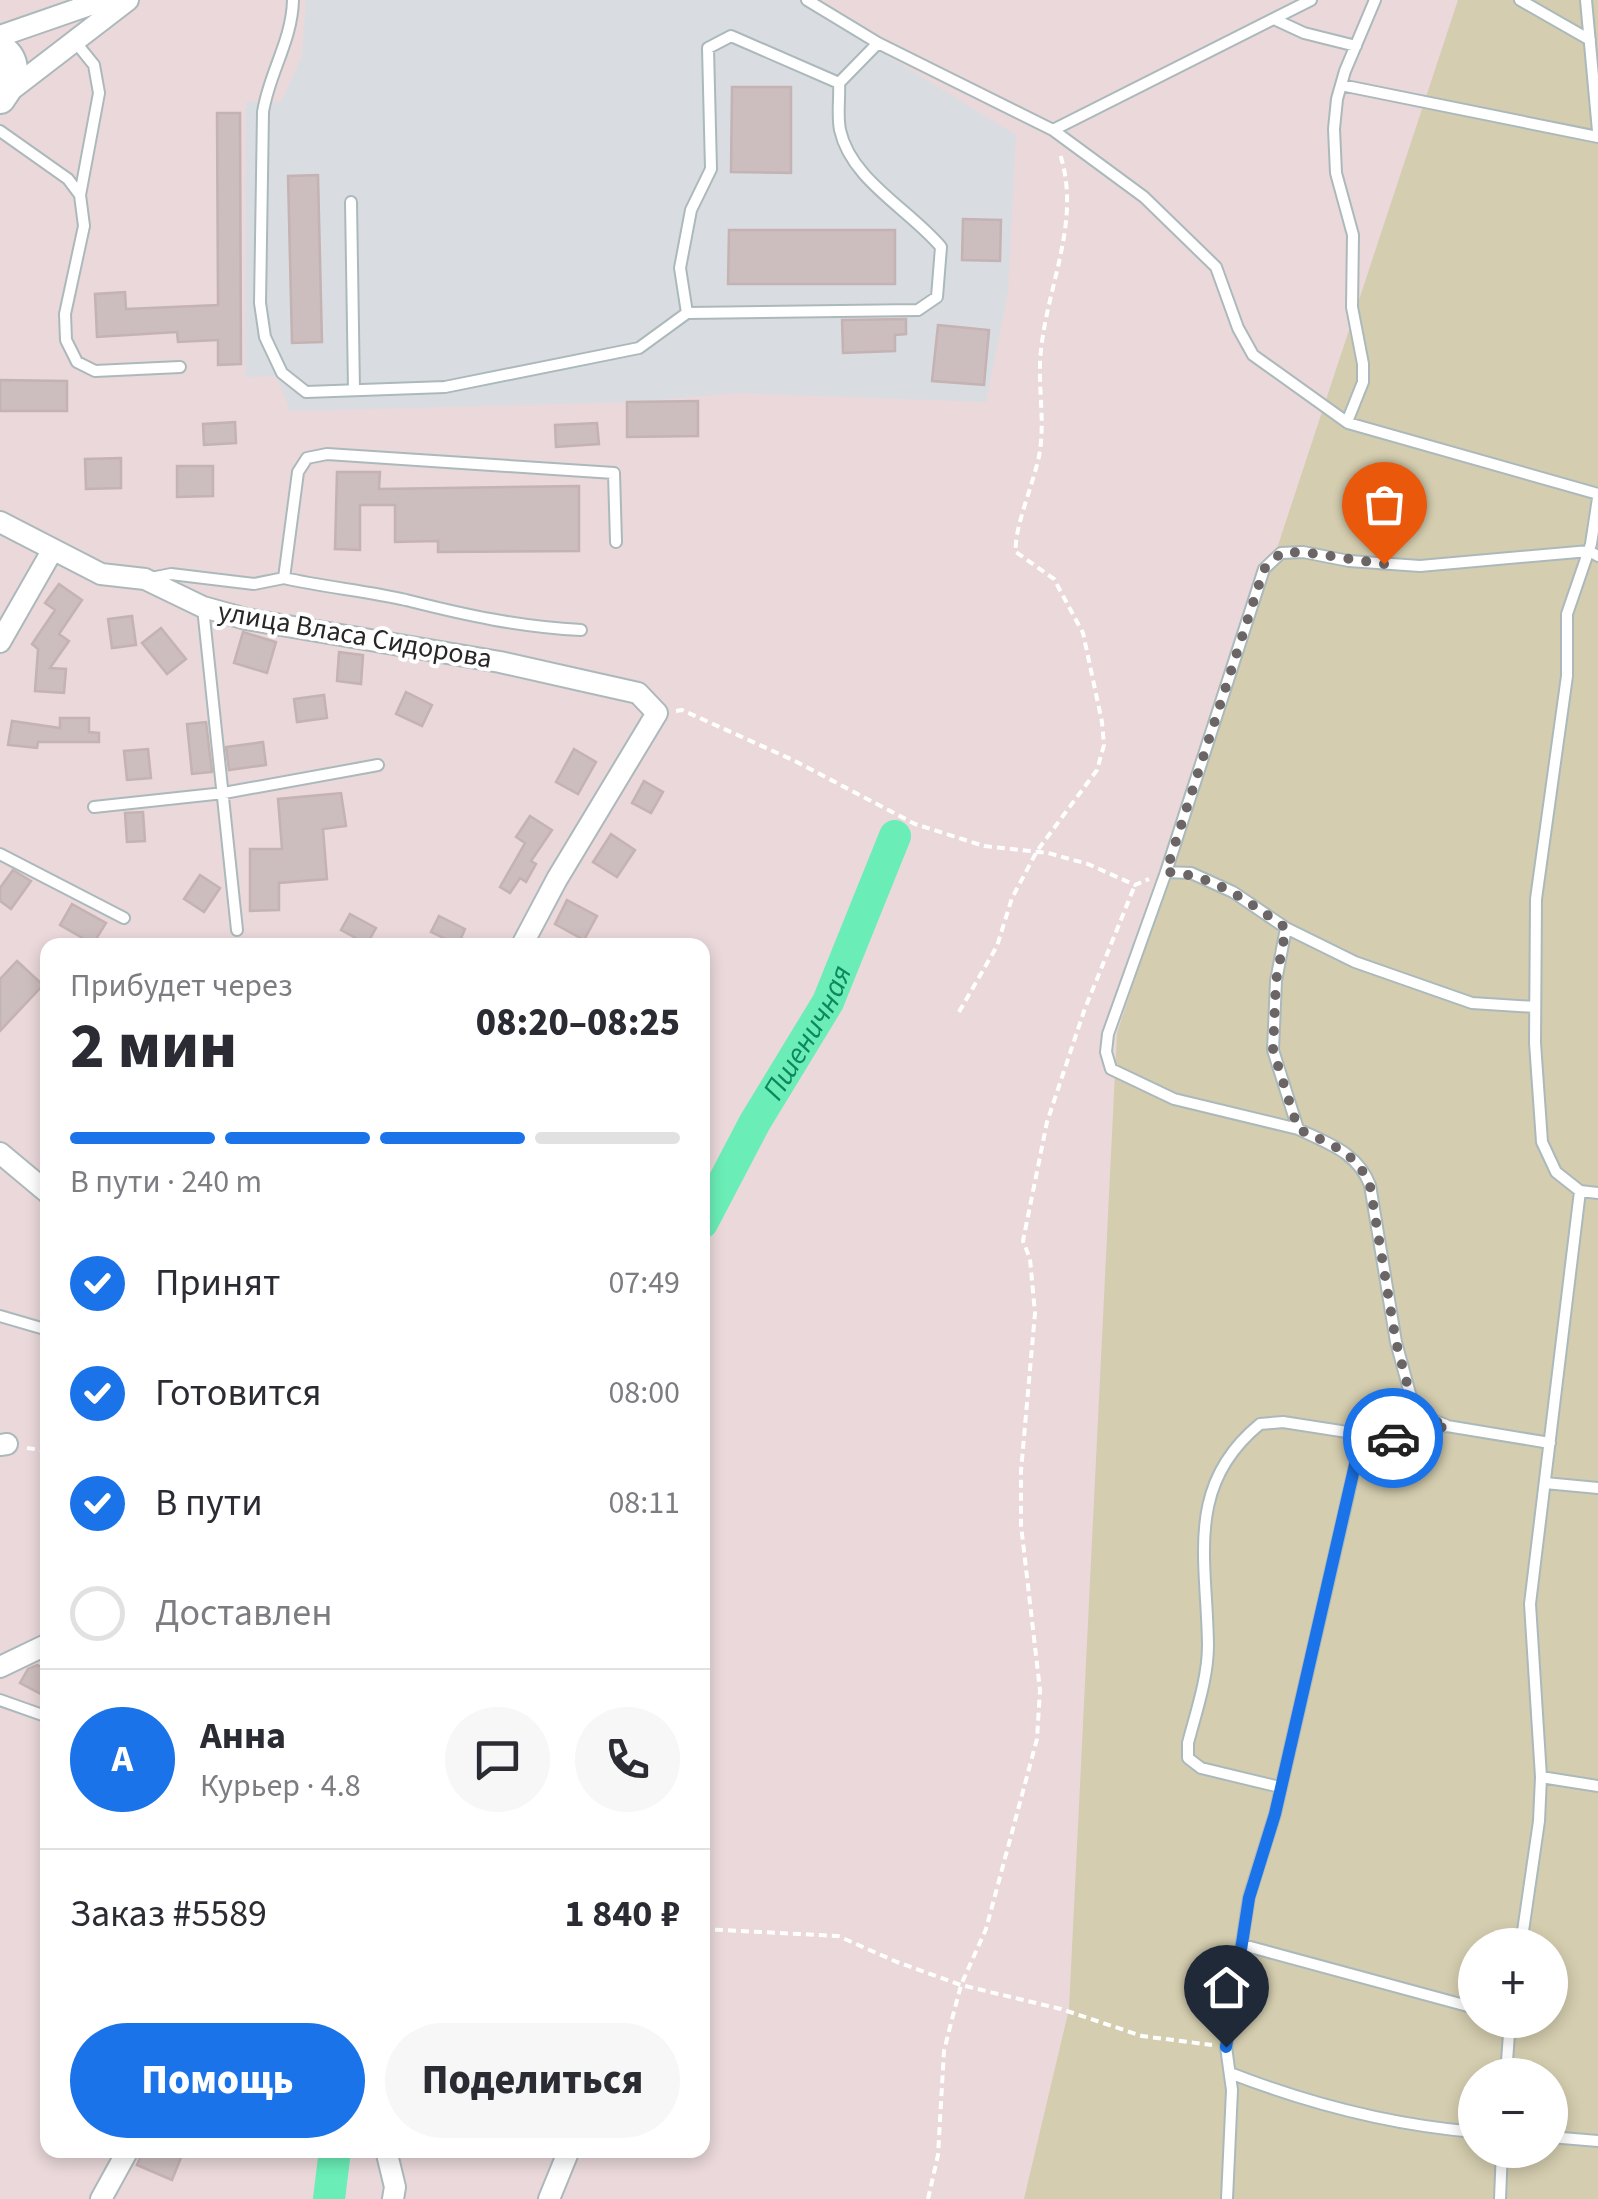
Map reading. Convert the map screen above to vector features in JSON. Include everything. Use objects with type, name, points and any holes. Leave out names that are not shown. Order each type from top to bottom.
[{"type":"main road","points":[[0,49],[11,59],[12,70],[1,98]]},
{"type":"street","points":[[0,36],[104,0]]},
{"type":"street","points":[[1,98],[128,0]]},
{"type":"street","name":"улица Власа Сидорова","points":[[3,523],[52,552],[101,574],[145,579],[203,607],[280,626],[500,662],[580,680],[638,694],[657,713]]},
{"type":"street","points":[[0,642],[52,552]]},
{"type":"street","points":[[526,938],[657,713]]},
{"type":"street","points":[[0,1153],[40,1186]]},
{"type":"street","points":[[0,1668],[40,1648]]},
{"type":"street","points":[[101,2199],[124,2158]]},
{"type":"street","points":[[388,2158],[395,2187],[393,2199]]},
{"type":"street","points":[[549,2199],[566,2158]]},
{"type":"lane","points":[[293,0],[285,50],[267,86],[263,112],[260,303],[264,337],[282,373],[306,392],[445,387],[639,348],[686,313],[918,310],[937,297],[940,246],[924,226],[856,165],[840,130],[839,82],[878,43]]},
{"type":"lane","points":[[807,0],[878,43],[1053,130],[1144,198],[1216,267],[1238,328],[1253,355],[1347,422],[1598,496],[1594,553],[1567,614],[1567,676],[1536,899],[1535,1007],[1542,1142],[1556,1172],[1580,1191],[1598,1193]]},
{"type":"lane","points":[[1053,130],[1312,0]]},
{"type":"lane","points":[[1347,422],[1363,382],[1363,364],[1352,307],[1354,236],[1336,173],[1334,128],[1341,86],[1375,0]]},
{"type":"lane","points":[[1520,0],[1590,40]]},
{"type":"lane","points":[[1341,86],[1598,134],[1586,0]]},
{"type":"lane","points":[[1276,20],[1304,33],[1356,46]]},
{"type":"lane","points":[[686,313],[680,268],[691,210],[711,169],[708,48],[731,36],[839,82]]},
{"type":"lane","points":[[73,40],[94,65],[98,93],[80,195],[84,226],[65,314],[66,340],[76,362],[95,371],[180,367]]},
{"type":"lane","points":[[0,132],[68,179],[80,195]]},
{"type":"lane","points":[[351,202],[354,390]]},
{"type":"lane","points":[[284,578],[298,472],[307,458],[326,454],[614,473],[616,542]]},
{"type":"lane","points":[[1550,1444],[1448,1426],[1427,1418],[1412,1402],[1396,1342],[1370,1186],[1363,1166],[1350,1153],[1298,1129],[1174,1099],[1111,1069],[1106,1052],[1108,1034],[1166,872],[1264,569],[1281,553],[1303,552],[1349,561],[1420,566],[1594,553]]},
{"type":"lane","points":[[145,579],[171,574],[254,584],[284,578],[510,624],[581,630]]},
{"type":"lane","points":[[203,607],[237,930]]},
{"type":"lane","points":[[94,807],[224,794],[378,765]]},
{"type":"lane","points":[[0,854],[124,918]]},
{"type":"lane","points":[[1166,872],[1190,873],[1233,892],[1286,928],[1354,962],[1472,1003],[1535,1007]]},
{"type":"lane","points":[[1286,928],[1276,981],[1273,1050],[1298,1129]]},
{"type":"lane","points":[[1523,1928],[1542,1777],[1530,1604],[1580,1191]]},
{"type":"lane","points":[[0,1316],[40,1328]]},
{"type":"lane","points":[[1280,1787],[1200,1768],[1188,1758],[1208,1649],[1202,1573],[1206,1508],[1226,1458],[1260,1424],[1283,1422],[1392,1438],[1448,1426]]},
{"type":"lane","points":[[1228,2199],[1230,2074],[1226,2047],[1249,1898],[1280,1787],[1362,1434]]},
{"type":"lane","points":[[1545,1483],[1598,1488]]},
{"type":"lane","points":[[0,1700],[40,1714]]},
{"type":"lane","points":[[1542,1777],[1598,1786]]},
{"type":"lane","points":[[1243,1945],[1458,2003]]},
{"type":"lane","points":[[1230,2074],[1286,2095],[1434,2129],[1458,2131]]},
{"type":"lane","points":[[1568,2139],[1598,2141]]},
{"type":"lane","points":[[1500,2199],[1501,2168]]},
{"type":"path","points":[[959,1012],[996,946],[1012,898],[1036,850],[1096,770],[1104,745],[1082,633],[1064,592],[1054,579],[1016,552],[1015,542],[1033,487],[1042,438],[1040,365],[1044,327],[1068,224],[1069,180],[1053,130]]},
{"type":"path","points":[[657,713],[682,710],[794,760],[915,824],[984,846],[1036,850],[1088,864],[1135,886]]},
{"type":"path","points":[[928,2199],[938,2155],[944,2051],[961,1984],[986,1929],[1037,1738],[1040,1690],[1021,1525],[1021,1470],[1035,1312],[1030,1259],[1023,1241],[1047,1122],[1084,1011],[1135,886],[1166,872]]},
{"type":"path","points":[[710,1929],[838,1936],[961,1984],[1061,2009],[1142,2036],[1226,2047]]},
{"type":"shaded area","points":[[306,0],[797,0],[1016,135],[1008,292],[986,402],[735,393],[634,402],[290,411],[277,376],[245,377],[246,102],[281,102],[302,56]]},
{"type":"shaded area","points":[[1458,0],[1598,0],[1598,2199],[1024,2199],[1069,2009],[1117,1033]]},
{"type":"building","points":[[732,87],[791,87],[791,173],[731,172]]},
{"type":"building","points":[[217,113],[240,113],[241,364],[218,365],[218,340],[178,342],[177,332],[97,337],[95,294],[125,292],[126,309],[218,305]]},
{"type":"building","points":[[318,175],[322,342],[292,343],[288,176]]},
{"type":"building","points":[[963,219],[1001,220],[1000,261],[962,260]]},
{"type":"building","points":[[729,230],[895,230],[895,284],[728,284]]},
{"type":"building","points":[[906,319],[906,334],[895,335],[895,351],[843,353],[842,320]]},
{"type":"building","points":[[938,325],[989,330],[984,385],[932,381]]},
{"type":"building","points":[[0,380],[67,381],[67,411],[0,411]]},
{"type":"building","points":[[698,401],[698,436],[627,437],[627,402]]},
{"type":"building","points":[[235,422],[236,443],[204,445],[203,424]]},
{"type":"building","points":[[597,423],[599,444],[556,447],[555,425]]},
{"type":"building","points":[[121,458],[121,488],[86,489],[85,459]]},
{"type":"building","points":[[177,466],[213,466],[213,496],[177,497]]},
{"type":"building","points":[[337,472],[380,472],[379,489],[579,486],[579,551],[438,552],[438,541],[395,542],[395,505],[360,505],[360,550],[335,549]]},
{"type":"building","points":[[59,584],[82,600],[59,634],[69,641],[50,668],[66,669],[64,693],[35,691],[38,649],[32,644],[55,610],[45,603]]},
{"type":"building","points":[[132,616],[136,645],[112,648],[108,619]]},
{"type":"building","points":[[161,628],[186,659],[167,674],[142,643]]},
{"type":"building","points":[[243,632],[276,642],[267,673],[234,663]]},
{"type":"building","points":[[339,652],[363,655],[361,684],[337,681]]},
{"type":"building","points":[[406,692],[432,705],[422,726],[396,714]]},
{"type":"building","points":[[324,695],[327,718],[297,722],[294,699]]},
{"type":"building","points":[[60,718],[89,718],[89,732],[99,733],[99,742],[38,742],[37,748],[8,745],[12,721],[60,728]]},
{"type":"building","points":[[206,722],[212,772],[192,774],[187,724]]},
{"type":"building","points":[[263,742],[266,765],[229,770],[226,747]]},
{"type":"building","points":[[148,749],[151,778],[127,780],[124,751]]},
{"type":"building","points":[[574,749],[596,762],[578,794],[556,782]]},
{"type":"building","points":[[644,781],[663,792],[651,813],[632,803]]},
{"type":"building","points":[[341,793],[346,826],[323,829],[327,879],[279,883],[279,910],[250,911],[250,849],[282,849],[278,799]]},
{"type":"building","points":[[143,812],[145,841],[127,842],[125,813]]},
{"type":"building","points":[[530,816],[552,830],[531,861],[536,864],[526,882],[520,878],[510,893],[500,887],[525,843],[516,837]]},
{"type":"building","points":[[611,834],[635,850],[617,877],[593,862]]},
{"type":"building","points":[[13,870],[31,881],[11,909],[0,901],[0,888]]},
{"type":"building","points":[[200,875],[220,888],[204,912],[184,899]]},
{"type":"building","points":[[567,900],[597,916],[585,938],[555,924]]},
{"type":"building","points":[[72,904],[106,923],[97,938],[83,938],[60,925]]},
{"type":"building","points":[[350,914],[376,928],[370,938],[356,938],[341,930]]},
{"type":"building","points":[[439,916],[465,929],[461,938],[443,938],[431,932]]},
{"type":"building","points":[[17,961],[40,982],[40,988],[0,1031],[0,979]]},
{"type":"building","points":[[40,1666],[40,1693],[20,1683],[28,1669]]},
{"type":"building","points":[[140,2158],[181,2158],[172,2180],[137,2165]]},
{"type":"waterway","name":"Пшеничная","points":[[710,1208],[755,1122],[828,1002],[895,836]]},
{"type":"waterway","name":"Пшеничная","points":[[329,2199],[334,2158]]},
{"type":"way so far","points":[[1384,564],[1303,552],[1281,553],[1264,569],[1166,872],[1190,873],[1233,892],[1286,928],[1276,981],[1273,1050],[1298,1129],[1350,1153],[1363,1166],[1370,1186],[1396,1342],[1412,1402],[1427,1418],[1448,1426],[1393,1438]]},
{"type":"route","points":[[1226,2047],[1249,1898],[1275,1814],[1362,1434],[1393,1438]]}]
